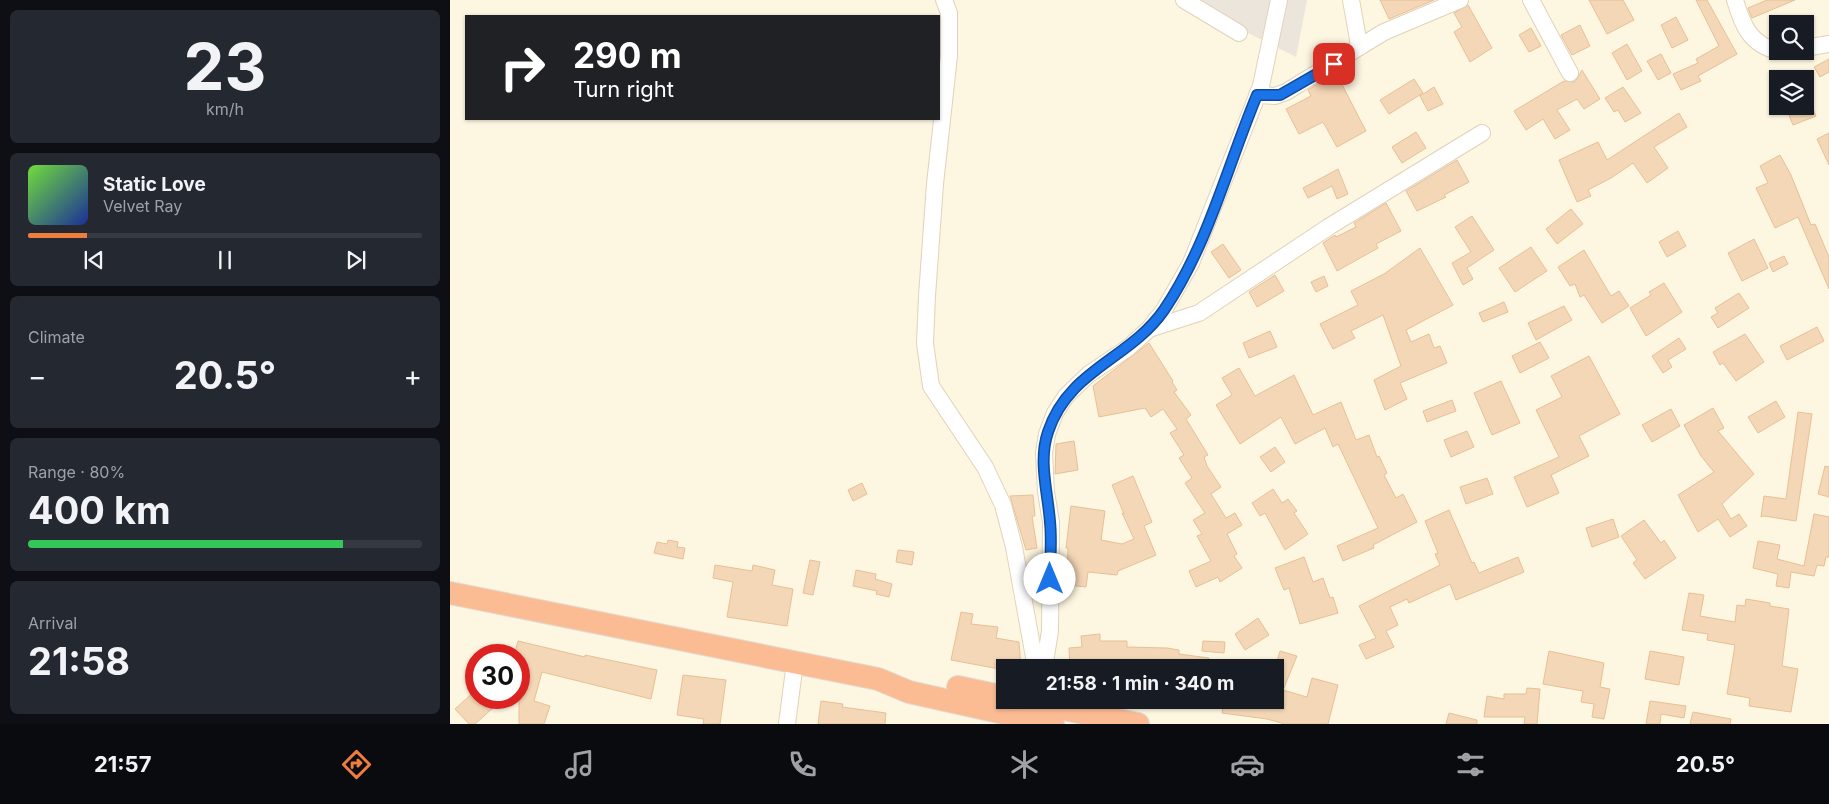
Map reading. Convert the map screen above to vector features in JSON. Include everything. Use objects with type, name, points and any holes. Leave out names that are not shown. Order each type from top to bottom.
[{"type":"highway","points":[[450,593],[878,679],[909,692],[1138,724]]},
{"type":"highway","points":[[878,679],[910,678],[996,695]]},
{"type":"street","points":[[944,0],[949,13],[949,56],[934,184],[927,296],[925,343],[930,386],[985,467],[1003,505],[1014,547],[1034,659]]},
{"type":"street","points":[[1184,0],[1239,33]]},
{"type":"street","points":[[1045,659],[1050,631],[1050,522],[1044,453],[1047,434],[1055,413],[1066,396],[1089,374],[1128,348],[1149,330],[1164,310],[1192,263],[1257,95],[1279,0]]},
{"type":"street","points":[[1257,95],[1275,96],[1286,92],[1334,64],[1359,45],[1384,32],[1460,0]]},
{"type":"street","points":[[1531,0],[1570,73]]},
{"type":"street","points":[[1735,0],[1744,28],[1749,36],[1769,49]]},
{"type":"street","points":[[1353,1],[1359,45]]},
{"type":"street","points":[[1814,46],[1829,44]]},
{"type":"street","points":[[1149,330],[1199,313],[1330,226],[1482,133]]},
{"type":"street","points":[[787,724],[795,662]]},
{"type":"shaded area","points":[[1182,0],[1307,0],[1296,57]]},
{"type":"building","points":[[1380,0],[1434,0],[1389,19]]},
{"type":"building","points":[[1589,0],[1623,0],[1634,20],[1607,34]]},
{"type":"building","points":[[1696,0],[1707,0],[1737,54],[1698,76],[1701,81],[1681,90],[1673,74],[1698,63],[1696,59],[1719,46]]},
{"type":"building","points":[[1767,0],[1795,0],[1752,18],[1748,8]]},
{"type":"building","points":[[1468,5],[1492,48],[1470,62],[1454,32],[1462,27],[1454,13]]},
{"type":"building","points":[[1676,17],[1688,40],[1672,48],[1661,25]]},
{"type":"building","points":[[1580,25],[1590,46],[1572,55],[1561,35]]},
{"type":"building","points":[[1531,28],[1541,46],[1529,52],[1519,35]]},
{"type":"building","points":[[1627,44],[1642,71],[1627,80],[1612,53]]},
{"type":"building","points":[[1661,54],[1671,73],[1658,80],[1647,61]]},
{"type":"building","points":[[1829,59],[1829,72],[1820,77],[1814,67]]},
{"type":"building","points":[[1582,70],[1600,99],[1584,109],[1577,99],[1557,110],[1570,130],[1555,139],[1543,119],[1526,130],[1514,111],[1564,81],[1575,82]]},
{"type":"building","points":[[1336,73],[1366,131],[1337,147],[1323,122],[1299,134],[1286,109],[1311,96],[1308,90]]},
{"type":"building","points":[[1414,79],[1423,93],[1389,114],[1380,100]]},
{"type":"building","points":[[1434,87],[1443,104],[1428,111],[1420,96]]},
{"type":"building","points":[[1623,87],[1641,113],[1625,122],[1618,110],[1614,112],[1605,98]]},
{"type":"building","points":[[1814,111],[1816,116],[1793,125],[1789,115],[1814,115]]},
{"type":"building","points":[[1679,113],[1687,127],[1654,147],[1668,168],[1647,183],[1633,163],[1611,178],[1588,190],[1591,196],[1577,202],[1559,160],[1598,142],[1607,160]]},
{"type":"building","points":[[1416,132],[1426,148],[1402,163],[1392,147]]},
{"type":"building","points":[[1829,133],[1829,165],[1817,139]]},
{"type":"building","points":[[1780,155],[1791,175],[1811,225],[1815,224],[1829,257],[1829,289],[1798,217],[1775,228],[1756,188],[1768,183],[1760,166]]},
{"type":"building","points":[[1457,160],[1469,182],[1444,195],[1446,197],[1417,211],[1406,191]]},
{"type":"building","points":[[1338,169],[1348,194],[1337,199],[1332,186],[1308,198],[1303,188]]},
{"type":"building","points":[[1386,203],[1401,231],[1376,244],[1378,248],[1337,271],[1323,243],[1335,235],[1336,237],[1356,227],[1354,223]]},
{"type":"building","points":[[1571,209],[1583,224],[1557,244],[1546,229]]},
{"type":"building","points":[[1472,216],[1494,250],[1467,268],[1473,279],[1463,285],[1452,263],[1471,252],[1455,227]]},
{"type":"building","points":[[1678,231],[1686,246],[1667,257],[1659,242]]},
{"type":"building","points":[[1754,239],[1768,268],[1742,281],[1728,253]]},
{"type":"building","points":[[1223,244],[1241,270],[1229,278],[1211,252]]},
{"type":"building","points":[[1531,247],[1547,271],[1515,292],[1499,268]]},
{"type":"building","points":[[1420,248],[1453,305],[1406,330],[1411,342],[1429,334],[1434,348],[1440,346],[1447,363],[1400,383],[1407,399],[1385,410],[1374,380],[1401,366],[1383,315],[1351,331],[1355,338],[1333,349],[1320,324],[1358,305],[1351,291],[1384,274]]},
{"type":"building","points":[[1584,250],[1611,296],[1619,291],[1629,306],[1602,323],[1584,295],[1580,297],[1575,284],[1570,286],[1558,267]]},
{"type":"building","points":[[1784,256],[1788,264],[1773,272],[1769,263]]},
{"type":"building","points":[[1275,275],[1284,291],[1257,307],[1249,292]]},
{"type":"building","points":[[1324,276],[1328,286],[1316,292],[1311,282]]},
{"type":"building","points":[[1664,283],[1682,312],[1646,336],[1630,308],[1651,295],[1649,292]]},
{"type":"building","points":[[1739,293],[1749,308],[1718,328],[1711,317],[1718,313],[1715,308]]},
{"type":"building","points":[[1504,302],[1508,312],[1483,322],[1479,313]]},
{"type":"building","points":[[1564,306],[1572,320],[1536,340],[1528,323]]},
{"type":"building","points":[[1817,327],[1824,341],[1787,360],[1780,346]]},
{"type":"building","points":[[1270,331],[1277,347],[1249,358],[1243,343]]},
{"type":"building","points":[[1745,334],[1764,362],[1736,381],[1723,363],[1720,365],[1713,352]]},
{"type":"building","points":[[1679,338],[1686,349],[1668,360],[1672,367],[1663,373],[1652,356]]},
{"type":"building","points":[[1540,342],[1549,358],[1520,373],[1512,356]]},
{"type":"building","points":[[1149,343],[1173,381],[1177,390],[1174,392],[1191,415],[1186,419],[1208,455],[1204,457],[1207,466],[1221,487],[1211,494],[1226,518],[1235,513],[1242,525],[1227,534],[1237,554],[1234,556],[1242,568],[1220,582],[1218,577],[1196,587],[1189,571],[1211,561],[1197,536],[1202,534],[1193,520],[1205,513],[1185,483],[1192,478],[1179,458],[1184,455],[1170,433],[1177,429],[1163,409],[1151,417],[1145,408],[1099,417],[1093,386]]},
{"type":"building","points":[[1589,356],[1620,414],[1579,436],[1589,456],[1551,475],[1559,493],[1527,507],[1514,477],[1559,457],[1536,410],[1562,397],[1551,376]]},
{"type":"building","points":[[1239,368],[1255,396],[1294,375],[1313,415],[1341,402],[1356,440],[1369,435],[1377,457],[1379,456],[1387,473],[1384,475],[1396,498],[1403,494],[1417,522],[1373,545],[1374,548],[1343,561],[1337,546],[1378,528],[1338,444],[1333,447],[1325,428],[1295,444],[1281,417],[1240,444],[1216,405],[1232,395],[1222,378]]},
{"type":"building","points":[[1501,381],[1520,423],[1492,435],[1474,393]]},
{"type":"building","points":[[1452,400],[1456,411],[1427,422],[1423,411]]},
{"type":"building","points":[[1776,401],[1785,417],[1758,433],[1748,417]]},
{"type":"building","points":[[1713,408],[1724,428],[1718,431],[1754,474],[1722,504],[1731,519],[1739,514],[1747,526],[1730,537],[1718,519],[1698,532],[1678,495],[1714,472],[1701,456],[1684,425]]},
{"type":"building","points":[[1671,409],[1680,426],[1652,442],[1642,425]]},
{"type":"building","points":[[1798,412],[1812,414],[1796,521],[1761,517],[1764,496],[1786,499]]},
{"type":"building","points":[[1467,431],[1474,447],[1451,457],[1444,440]]},
{"type":"building","points":[[1074,441],[1078,470],[1055,474],[1056,444]]},
{"type":"building","points":[[1275,447],[1285,462],[1271,472],[1260,457]]},
{"type":"building","points":[[1825,466],[1829,467],[1829,497],[1818,494]]},
{"type":"building","points":[[1133,476],[1152,522],[1144,526],[1156,555],[1118,571],[1117,575],[1088,572],[1086,587],[1067,585],[1068,548],[1066,548],[1071,506],[1105,511],[1101,540],[1122,544],[1134,539],[1112,485]]},
{"type":"building","points":[[1487,478],[1493,494],[1466,504],[1460,487]]},
{"type":"building","points":[[862,483],[867,494],[853,501],[848,490]]},
{"type":"building","points":[[1273,489],[1282,503],[1288,499],[1297,511],[1294,513],[1308,534],[1285,550],[1265,513],[1260,516],[1252,503]]},
{"type":"building","points":[[1033,495],[1035,516],[1032,516],[1037,548],[1026,550],[1010,496]]},
{"type":"building","points":[[1449,510],[1472,563],[1474,562],[1479,573],[1518,557],[1524,572],[1456,600],[1450,584],[1409,603],[1407,599],[1390,607],[1398,625],[1386,631],[1394,647],[1366,659],[1359,645],[1376,638],[1359,606],[1440,565],[1435,554],[1438,553],[1425,521]]},
{"type":"building","points":[[1814,514],[1829,517],[1829,557],[1826,557],[1824,566],[1817,565],[1814,576],[1791,572],[1789,588],[1776,586],[1778,574],[1753,568],[1758,541],[1780,545],[1777,559],[1804,566]]},
{"type":"building","points":[[1613,519],[1619,537],[1592,547],[1586,528]]},
{"type":"building","points":[[1644,520],[1661,543],[1664,540],[1676,558],[1645,579],[1633,563],[1637,560],[1621,536]]},
{"type":"building","points":[[668,540],[678,542],[677,547],[685,548],[683,559],[654,553],[657,542],[667,544]]},
{"type":"building","points":[[898,550],[914,552],[912,565],[896,562]]},
{"type":"building","points":[[1304,557],[1313,582],[1323,578],[1330,598],[1333,597],[1338,613],[1300,624],[1289,588],[1284,590],[1275,568]]},
{"type":"building","points":[[810,560],[820,562],[813,595],[803,593]]},
{"type":"building","points":[[715,565],[752,571],[753,565],[775,570],[772,585],[793,589],[787,626],[727,617],[733,582],[713,578]]},
{"type":"building","points":[[856,570],[876,574],[875,579],[892,584],[889,597],[876,594],[877,591],[853,586]]},
{"type":"building","points":[[1689,593],[1704,595],[1700,616],[1735,622],[1737,605],[1745,606],[1746,599],[1770,603],[1770,606],[1789,609],[1782,666],[1798,669],[1791,712],[1749,706],[1750,698],[1727,694],[1735,645],[1707,640],[1708,634],[1682,630]]},
{"type":"building","points":[[961,612],[973,614],[971,624],[998,627],[996,638],[1019,642],[1020,659],[996,659],[996,668],[951,660]]},
{"type":"building","points":[[1258,618],[1269,635],[1245,650],[1235,634]]},
{"type":"building","points":[[1100,634],[1100,641],[1127,641],[1127,647],[1167,648],[1179,650],[1179,654],[1209,659],[1070,659],[1069,648],[1082,647],[1081,636]]},
{"type":"building","points":[[518,641],[585,657],[585,655],[657,670],[651,699],[542,672],[534,701],[550,706],[544,724],[519,724],[519,709],[530,709],[530,644],[517,644]]},
{"type":"building","points":[[1203,641],[1225,642],[1224,653],[1202,651]]},
{"type":"building","points":[[1280,651],[1297,656],[1284,688],[1284,659],[1278,659]]},
{"type":"building","points":[[1549,651],[1604,663],[1600,687],[1610,689],[1604,719],[1592,717],[1594,704],[1581,702],[1583,691],[1543,684]]},
{"type":"building","points":[[1650,651],[1684,657],[1679,685],[1645,679]]},
{"type":"building","points":[[683,675],[726,680],[720,724],[703,724],[704,719],[677,715]]},
{"type":"building","points":[[1312,678],[1338,685],[1328,724],[1285,724],[1267,719],[1222,713],[1223,709],[1284,709],[1284,690],[1307,697]]},
{"type":"building","points":[[1527,688],[1540,689],[1537,724],[1524,724],[1525,717],[1484,717],[1487,696],[1504,699],[1504,694],[1526,694]]},
{"type":"building","points":[[465,700],[465,709],[492,709],[475,724],[469,724],[455,709]]},
{"type":"building","points":[[821,701],[843,704],[842,707],[886,713],[885,724],[818,724]]},
{"type":"building","points":[[1650,701],[1686,706],[1684,718],[1661,714],[1660,724],[1646,724]]},
{"type":"building","points":[[1693,712],[1731,719],[1730,724],[1690,724]]},
{"type":"building","points":[[1449,713],[1477,720],[1477,724],[1446,724]]},
{"type":"route","points":[[1050,579],[1050,522],[1044,453],[1047,434],[1055,413],[1066,396],[1089,374],[1128,348],[1149,330],[1164,310],[1192,263],[1257,95],[1280,95],[1334,64]]}]
